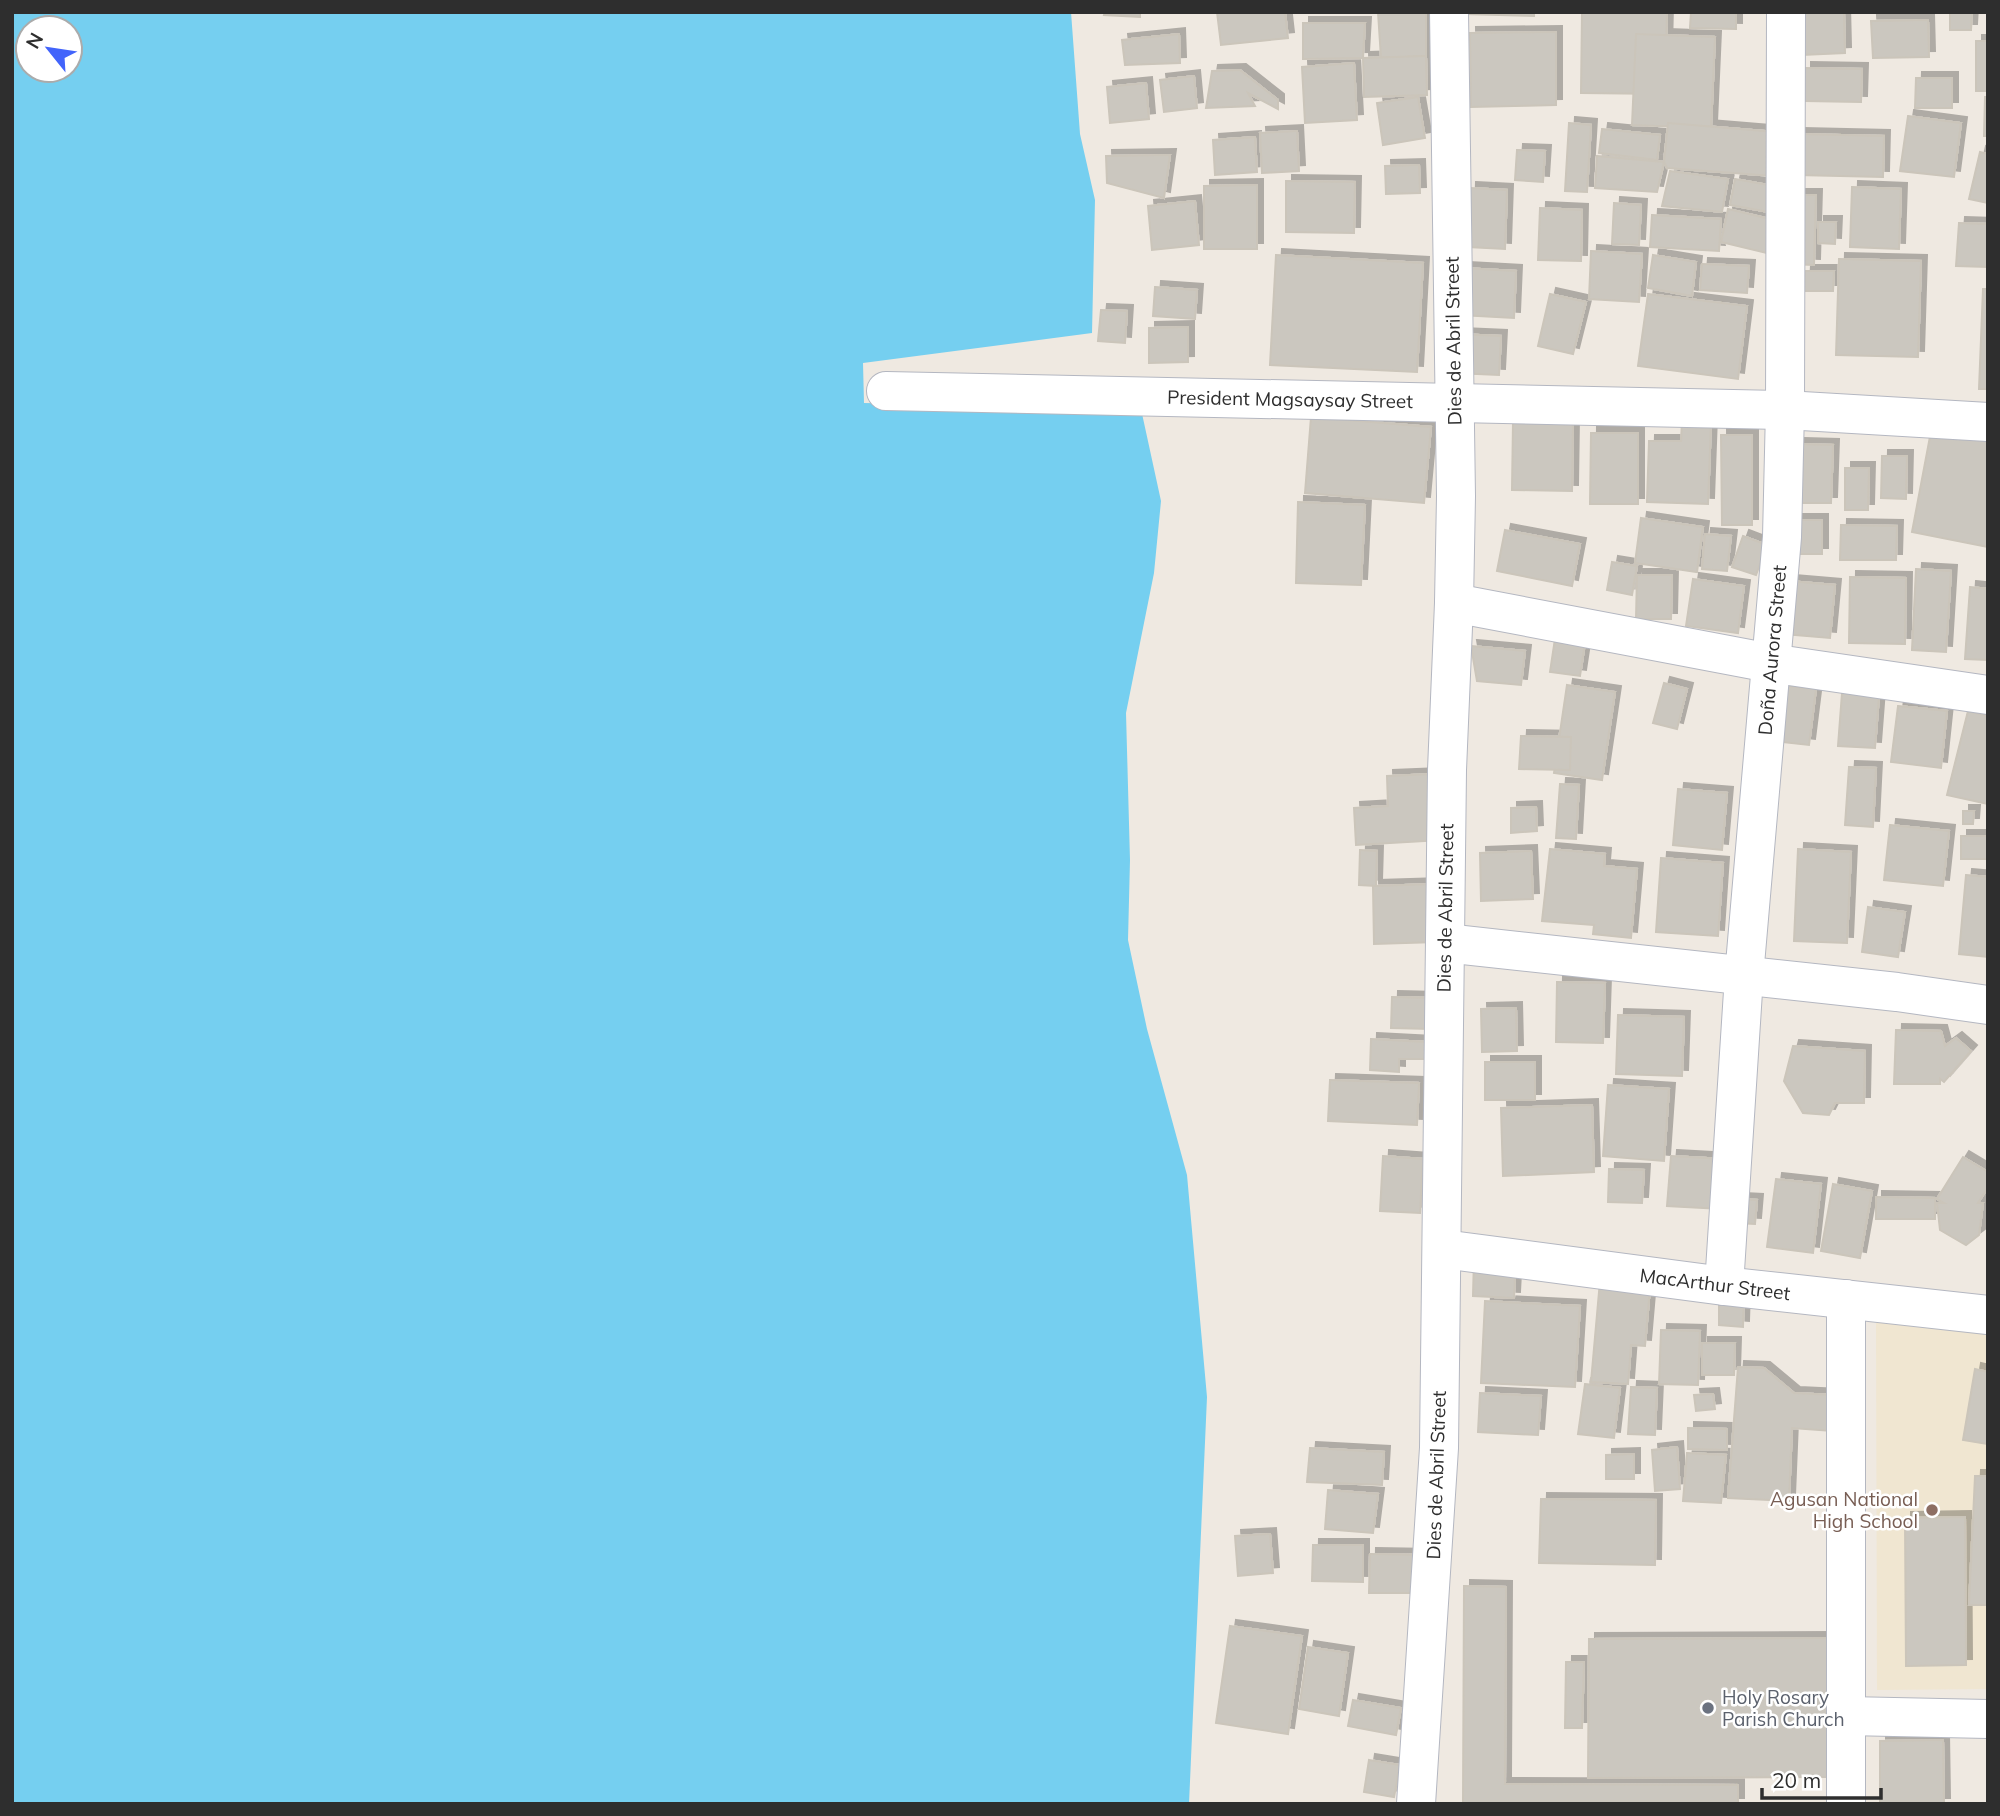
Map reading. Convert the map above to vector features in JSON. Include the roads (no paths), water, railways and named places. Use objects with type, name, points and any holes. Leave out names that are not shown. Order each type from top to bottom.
[{"type":"street","name":"Dies de Abril Street","points":[[1416,1804],[1439,1448],[1443,1249],[1447,770],[1454,603],[1449,12]]},
{"type":"street","name":"Doña Aurora Street","points":[[1724,1286],[1744,976],[1782,537],[1786,12]]},
{"type":"street","name":"President Magsaysay Street","points":[[886,391],[1785,410],[1988,422]]},
{"type":"street","points":[[1454,603],[1770,663],[1988,695]]},
{"type":"street","points":[[1445,943],[1897,992],[1988,1005]]},
{"type":"street","name":"MacArthur Street","points":[[1443,1249],[1724,1286],[1988,1315]]},
{"type":"street","points":[[1846,1299],[1846,1804]]},
{"type":"street","points":[[1847,1716],[1988,1719]]},
{"type":"water","points":[[12,12],[1071,12],[1080,134],[1095,200],[1092,333],[863,363],[864,403],[1141,409],[1161,501],[1154,573],[1126,713],[1130,860],[1128,940],[1147,1029],[1187,1175],[1207,1397],[1189,1804],[12,1804]]},
{"type":"place","name":"Agusan National High School","points":[[1932,1510]]},
{"type":"place","name":"Holy Rosary Parish Church","points":[[1708,1708]]}]
